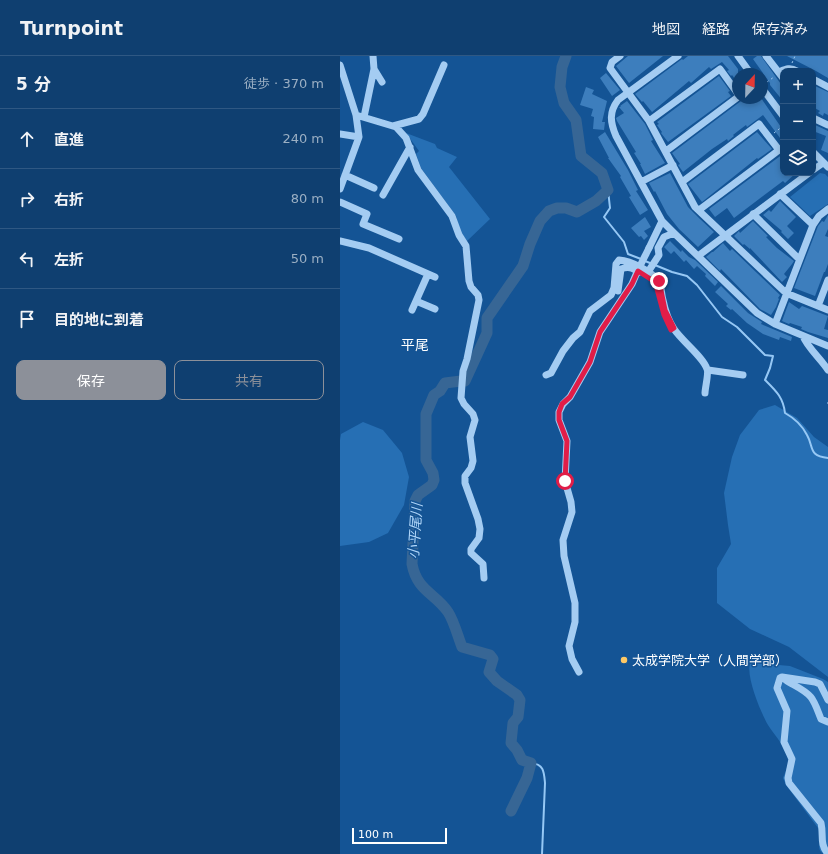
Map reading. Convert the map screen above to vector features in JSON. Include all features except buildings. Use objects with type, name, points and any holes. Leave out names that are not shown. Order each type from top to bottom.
[{"type":"street","points":[[364,117],[374,69],[373,56]]},
{"type":"street","points":[[620,56],[612,62],[610,68],[649,120],[695,207],[786,292],[828,310]]},
{"type":"street","points":[[678,56],[618,100],[614,105],[611,112],[611,120],[616,136],[662,221],[674,233],[757,312],[775,324],[828,346]]},
{"type":"street","points":[[738,56],[747,68]]},
{"type":"street","points":[[766,56],[780,74]]},
{"type":"street","points":[[340,65],[343,86],[356,115],[359,137],[343,177],[340,189]]},
{"type":"street","points":[[393,126],[419,119],[423,114],[444,65]]},
{"type":"street","points":[[374,69],[382,82]]},
{"type":"street","points":[[649,120],[720,69],[732,86]]},
{"type":"street","points":[[816,81],[828,87]]},
{"type":"street","points":[[768,94],[780,112]]},
{"type":"street","points":[[666,151],[732,102]]},
{"type":"street","points":[[356,115],[393,126],[401,132],[406,138],[418,170],[452,216],[459,235],[466,246],[469,281],[471,287],[478,295],[478,307],[463,371],[462,398],[464,404],[473,414],[475,420],[470,437],[474,461],[465,476],[465,483],[480,529],[479,538],[471,549],[471,553],[483,564],[484,578]]},
{"type":"street","points":[[816,119],[828,125]]},
{"type":"street","points":[[682,182],[759,124],[780,150],[699,210]]},
{"type":"street","points":[[340,134],[359,137]]},
{"type":"street","points":[[383,195],[410,147]]},
{"type":"street","points":[[816,155],[826,165],[816,169]]},
{"type":"street","points":[[641,182],[673,165]]},
{"type":"street","points":[[698,256],[805,176]]},
{"type":"street","points":[[343,177],[374,188]]},
{"type":"street","points":[[780,194],[813,225]]},
{"type":"street","points":[[340,202],[367,214],[363,224],[399,239]]},
{"type":"street","points":[[775,324],[813,225],[819,216],[828,208]]},
{"type":"street","points":[[753,214],[800,259]]},
{"type":"street","points":[[579,672],[572,660],[568,646],[575,622],[575,604],[564,556],[564,540],[572,512],[571,502],[565,481],[567,441],[559,420],[559,412],[562,404],[570,397],[590,362],[600,332],[632,284],[662,221]]},
{"type":"street","points":[[649,271],[659,255],[658,248],[664,237],[674,233]]},
{"type":"street","points":[[340,241],[369,248],[431,276],[412,310]]},
{"type":"street","points":[[546,375],[551,373],[572,338],[580,332],[590,311],[611,295],[614,288],[616,264],[619,260],[632,263],[649,271],[659,281],[665,310],[674,328],[682,339],[703,361],[708,370],[705,393]]},
{"type":"street","points":[[590,311],[596,310],[615,297],[619,290],[622,269],[630,267],[638,270],[652,280],[656,285],[664,315],[671,330],[674,328]]},
{"type":"street","points":[[818,306],[828,280]]},
{"type":"street","points":[[416,301],[435,309]]},
{"type":"street","points":[[804,336],[805,343],[828,370]]},
{"type":"street","points":[[708,370],[743,375]]},
{"type":"street","points":[[782,677],[816,682],[820,684],[828,700]]},
{"type":"street","points":[[782,677],[786,681],[809,694],[813,698],[821,719],[828,722]]},
{"type":"street","points":[[782,677],[780,678],[776,688],[787,711],[784,742],[792,759],[788,778],[789,783],[821,824],[823,831],[823,848],[828,854]]},
{"type":"path","points":[[768,83],[780,76]]},
{"type":"path","points":[[770,137],[780,129]]},
{"type":"path","points":[[828,402],[828,407]]},
{"type":"shaded area","points":[[406,133],[435,144],[437,148],[457,157],[449,167],[490,219],[467,241],[460,232],[456,216],[421,168],[416,154],[419,151]]},
{"type":"shaded area","points":[[820,173],[825,174],[828,177],[828,204],[810,216],[790,197]]},
{"type":"shaded area","points":[[775,405],[797,418],[814,437],[828,447],[828,677],[789,647],[750,629],[717,603],[717,568],[731,544],[724,493],[732,457],[740,435],[759,410]]},
{"type":"shaded area","points":[[363,422],[383,430],[402,453],[409,477],[404,505],[388,533],[369,542],[340,546],[341,434]]},
{"type":"shaded area","points":[[755,663],[790,666],[828,682],[828,854],[824,854],[820,851],[820,836],[818,828],[786,785],[783,778],[787,769],[788,760],[783,747],[768,725],[758,704],[749,670],[750,664]]},
{"type":"waterway","name":"小平尾川","points":[[465,381],[487,333],[487,318],[523,266],[530,244],[540,221],[549,211],[557,208],[566,208],[577,212],[596,201],[608,190],[602,173],[581,156],[576,120],[564,103],[560,87],[562,67],[566,56]]},
{"type":"waterway","points":[[608,190],[610,208],[604,217],[624,242],[628,254],[641,259]]},
{"type":"waterway","points":[[645,261],[672,272],[687,276],[697,285],[722,317],[737,327],[765,355],[773,356],[765,380],[781,398],[785,413],[792,417],[803,428],[814,453],[828,458]]},
{"type":"waterway","name":"小平尾川","points":[[461,381],[445,383],[440,391],[434,395],[426,414],[426,460],[433,473],[434,480],[432,485],[418,495],[415,501],[412,564],[414,573],[422,586],[448,612],[462,647],[490,655],[493,659],[489,672],[497,681],[517,695],[520,700],[518,717],[513,723],[511,743],[517,750],[522,760],[531,763],[527,778],[511,811]]},
{"type":"waterway","points":[[531,763],[541,767],[545,783],[542,854]]},
{"type":"place","name":"太成学院大学（人間学部）","points":[[624,660]]},
{"type":"district","name":"平尾","points":[[415,345]]},
{"type":"route","points":[[565,481],[567,441],[559,420],[559,412],[562,404],[570,397],[590,362],[600,332],[632,284],[638,271],[652,280],[656,285],[668,325],[671,330],[674,328],[665,310],[659,281]]}]
